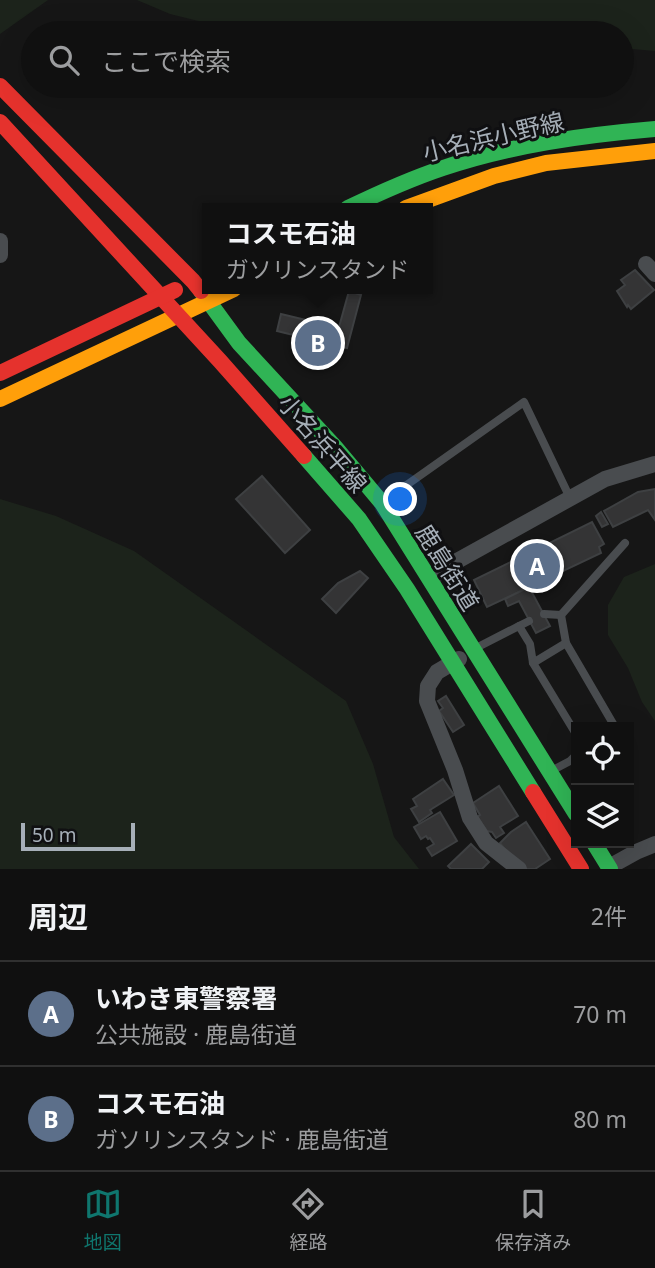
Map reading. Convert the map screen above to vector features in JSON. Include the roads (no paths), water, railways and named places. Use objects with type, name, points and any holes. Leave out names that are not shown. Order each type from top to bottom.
[{"type":"main road","name":"鹿島街道","points":[[0,86],[200,278]]},
{"type":"main road","name":"小名浜平線","points":[[0,122],[229,371],[359,519],[453,662],[581,869]]},
{"type":"main road","name":"小名浜小野線","points":[[359,203],[407,181],[456,164],[544,144],[655,129]]},
{"type":"main road","name":"小名浜小野線","points":[[420,203],[494,176],[546,163],[655,151]]},
{"type":"main road","points":[[0,373],[200,278]]},
{"type":"main road","name":"鹿島街道","points":[[206,294],[239,343],[335,447],[382,503],[571,806]]},
{"type":"main road","points":[[0,399],[224,294]]},
{"type":"main road","points":[[597,848],[610,868]]},
{"type":"street","points":[[0,241],[0,255]]},
{"type":"street","points":[[430,579],[605,479],[655,464]]},
{"type":"street","points":[[473,650],[437,672],[428,686],[427,701],[455,770],[470,818],[486,844],[519,869]]},
{"type":"street","points":[[610,868],[655,844]]},
{"type":"lane","points":[[382,503],[524,402],[570,498]]},
{"type":"lane","points":[[561,615],[625,543]]},
{"type":"lane","points":[[544,614],[561,615]]},
{"type":"lane","points":[[561,615],[566,643],[612,722]]},
{"type":"lane","points":[[473,650],[529,621]]},
{"type":"lane","points":[[519,626],[530,645],[533,663],[571,726]]},
{"type":"lane","points":[[533,663],[566,643]]},
{"type":"lane","points":[[550,772],[571,760]]},
{"type":"place","name":"コスモ石油","points":[[318,343]]},
{"type":"place","name":"いわき東警察署","points":[[537,566]]}]
